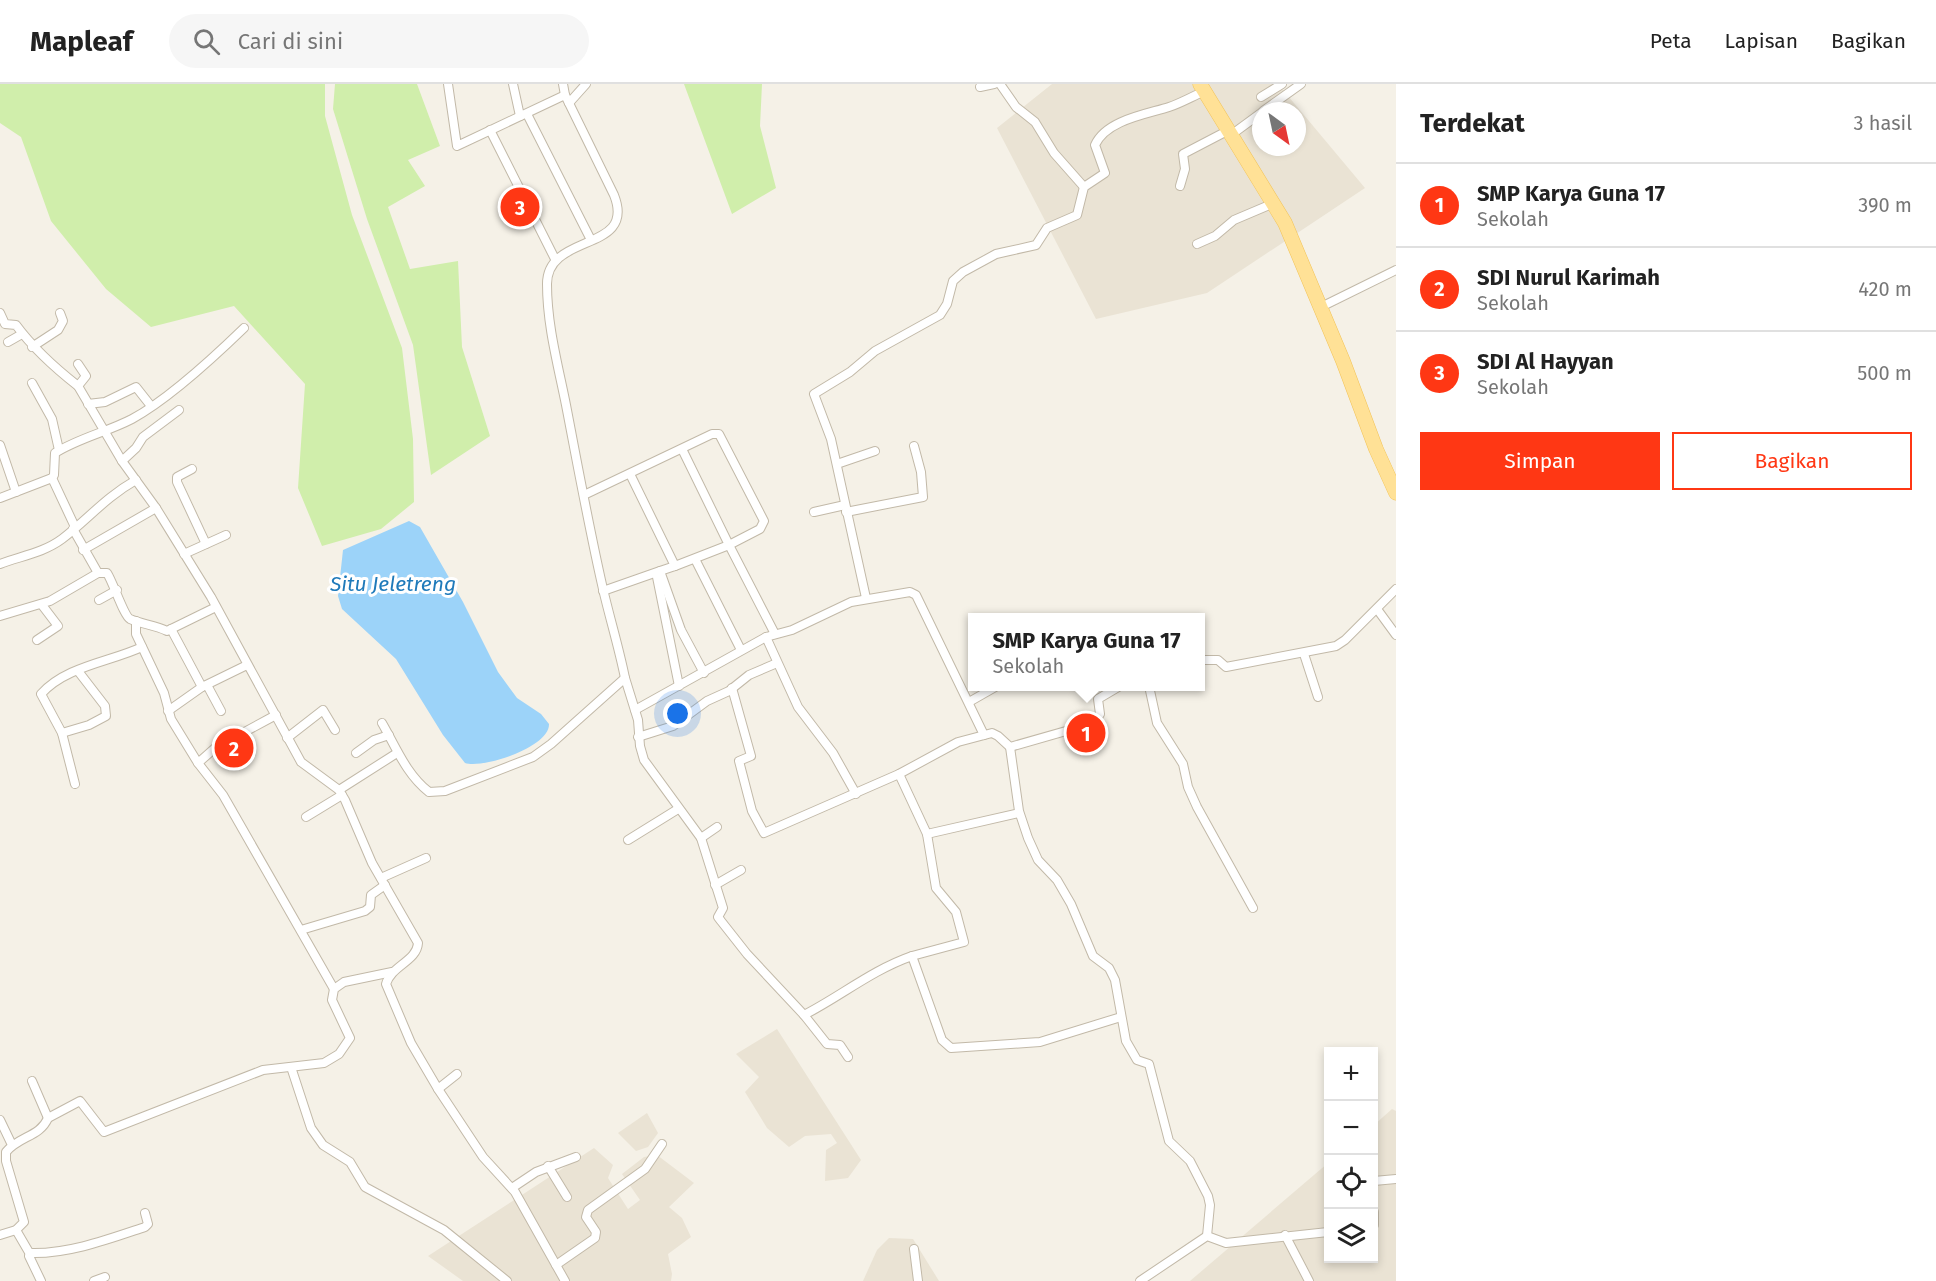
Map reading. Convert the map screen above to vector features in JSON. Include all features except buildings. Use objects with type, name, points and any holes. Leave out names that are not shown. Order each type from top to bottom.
[{"type":"main road","points":[[1202,88],[1274,203],[1321,307],[1376,449],[1396,492]]},
{"type":"street","points":[[448,84],[457,146],[524,115],[567,99],[586,84]]},
{"type":"street","points":[[513,84],[524,115],[591,240]]},
{"type":"street","points":[[563,84],[567,99],[614,195],[618,210],[613,229],[555,259],[547,273],[548,306],[603,591],[635,710],[644,760],[701,838],[723,908],[718,917],[753,961],[804,1015],[827,1044],[840,1045],[848,1057]]},
{"type":"street","points":[[980,87],[994,84]]},
{"type":"street","points":[[1000,84],[1016,107],[1035,122],[1054,153],[1084,187]]},
{"type":"street","points":[[1261,97],[1282,84]]},
{"type":"street","points":[[1276,102],[1300,84]]},
{"type":"street","points":[[866,598],[831,439],[814,397],[815,393],[850,372],[875,351],[940,315],[947,304],[953,281],[963,272],[996,254],[1036,245],[1047,228],[1074,217],[1079,211],[1084,187],[1105,173],[1095,145],[1101,137],[1131,116],[1169,107],[1202,88]]},
{"type":"street","points":[[1180,186],[1185,169],[1183,154],[1230,132],[1252,118]]},
{"type":"street","points":[[490,130],[555,259]]},
{"type":"street","points":[[1197,244],[1215,236],[1234,219],[1274,203]]},
{"type":"street","points":[[1321,307],[1396,270]]},
{"type":"street","points":[[0,313],[5,324],[16,325],[32,346],[78,386],[122,461],[156,508],[216,607],[287,738],[307,769],[341,793],[383,882],[418,943],[416,952],[392,972],[387,980],[388,988],[411,1043],[483,1157],[512,1188],[565,1281]]},
{"type":"street","points":[[32,346],[59,328],[63,321],[60,313]]},
{"type":"street","points":[[0,498],[52,478],[55,472],[53,455],[59,450],[128,421],[151,406],[208,362],[244,328]]},
{"type":"street","points":[[8,342],[22,334]]},
{"type":"street","points":[[78,364],[86,376],[78,386]]},
{"type":"street","points":[[32,383],[52,418],[59,450]]},
{"type":"street","points":[[88,404],[105,402],[136,387],[151,406]]},
{"type":"street","points":[[122,461],[136,448],[143,437],[179,410]]},
{"type":"street","points":[[584,495],[712,435],[719,434],[762,517],[763,525],[760,529],[729,545],[603,591]]},
{"type":"street","points":[[0,445],[16,492]]},
{"type":"street","points":[[814,512],[923,497],[921,472],[914,446]]},
{"type":"street","points":[[682,449],[775,634]]},
{"type":"street","points":[[837,464],[875,451]]},
{"type":"street","points":[[192,470],[177,477],[177,482],[206,544]]},
{"type":"street","points":[[630,474],[675,566]]},
{"type":"street","points":[[52,478],[83,550],[98,573]]},
{"type":"street","points":[[0,564],[39,552],[60,540],[108,497],[136,480]]},
{"type":"street","points":[[83,550],[156,508]]},
{"type":"street","points":[[184,554],[226,535]]},
{"type":"street","points":[[695,559],[741,650]]},
{"type":"street","points":[[658,572],[681,630],[704,673]]},
{"type":"street","points":[[658,572],[679,686]]},
{"type":"street","points":[[0,616],[42,605],[98,573],[107,573],[117,590],[126,616],[166,631],[216,607]]},
{"type":"street","points":[[1205,660],[1218,660],[1226,667],[1304,654],[1341,642],[1396,589]]},
{"type":"street","points":[[99,600],[117,590]]},
{"type":"street","points":[[635,710],[766,637],[792,630],[850,602],[908,592],[916,595],[984,735]]},
{"type":"street","points":[[37,640],[58,626],[42,605]]},
{"type":"street","points":[[1377,609],[1396,635]]},
{"type":"street","points":[[0,1235],[16,1230],[24,1221],[5,1155],[12,1145],[43,1130],[48,1118],[80,1101],[104,1132],[262,1070],[324,1063],[339,1054],[350,1038],[332,1000],[334,989],[223,795],[198,763],[168,711],[164,693],[136,634],[136,621]]},
{"type":"street","points":[[171,629],[221,711]]},
{"type":"street","points":[[766,637],[798,707],[838,761],[856,794]]},
{"type":"street","points":[[75,784],[62,733],[41,694],[63,678],[78,671],[142,647]]},
{"type":"street","points":[[1304,654],[1318,697]]},
{"type":"street","points":[[639,737],[673,726],[748,675],[777,663]]},
{"type":"street","points":[[168,711],[205,686],[247,665]]},
{"type":"street","points":[[62,733],[90,725],[106,716],[105,706],[78,671]]},
{"type":"street","points":[[382,723],[397,753],[422,786],[429,792],[446,791],[516,765],[542,751],[625,678]]},
{"type":"street","points":[[732,688],[751,756],[739,761],[752,811],[764,833],[899,774],[945,747],[984,735],[996,734],[1010,747],[1019,813],[1033,850],[1062,888],[1083,928],[1094,956],[1109,968],[1126,1041],[1137,1060],[1149,1064],[1169,1141],[1190,1161],[1208,1196],[1210,1213],[1207,1236],[1140,1281]]},
{"type":"street","points":[[969,702],[990,691]]},
{"type":"street","points":[[1010,747],[1094,723],[1100,714],[1098,699],[1113,691]]},
{"type":"street","points":[[1150,691],[1157,723],[1184,764],[1188,787],[1197,807],[1253,908]]},
{"type":"street","points":[[287,738],[323,710],[335,730]]},
{"type":"street","points":[[198,763],[215,748],[276,715]]},
{"type":"street","points":[[356,753],[374,740],[389,735]]},
{"type":"street","points":[[306,817],[397,753]]},
{"type":"street","points":[[804,1015],[825,1004],[860,980],[912,956],[964,942],[957,912],[936,888],[927,834],[899,774]]},
{"type":"street","points":[[628,840],[678,809]]},
{"type":"street","points":[[927,834],[1019,813]]},
{"type":"street","points":[[701,838],[717,827]]},
{"type":"street","points":[[301,930],[365,911],[369,907],[371,895],[383,882],[426,858]]},
{"type":"street","points":[[715,885],[741,870]]},
{"type":"street","points":[[912,956],[942,1040],[951,1048],[1040,1042],[1121,1017]]},
{"type":"street","points":[[334,989],[344,982],[392,972]]},
{"type":"street","points":[[291,1067],[311,1128],[322,1145],[350,1162],[365,1187],[444,1230],[507,1281]]},
{"type":"street","points":[[438,1089],[457,1074]]},
{"type":"street","points":[[32,1081],[48,1118]]},
{"type":"street","points":[[0,1120],[12,1145]]},
{"type":"street","points":[[556,1265],[595,1238],[596,1232],[586,1217],[588,1210],[645,1168],[662,1144]]},
{"type":"street","points":[[512,1188],[548,1166],[576,1157]]},
{"type":"street","points":[[548,1166],[567,1197]]},
{"type":"street","points":[[1378,1181],[1396,1179]]},
{"type":"street","points":[[30,1254],[64,1250],[145,1227],[148,1221],[145,1213]]},
{"type":"street","points":[[16,1230],[30,1254],[41,1281]]},
{"type":"street","points":[[1207,1236],[1226,1243],[1324,1232]]},
{"type":"street","points":[[1286,1235],[1309,1281]]},
{"type":"street","points":[[914,1249],[918,1281]]},
{"type":"street","points":[[94,1281],[105,1277]]},
{"type":"shaded area","points":[[1052,84],[1278,84],[1293,102],[1252,102],[1252,156],[1306,156],[1306,117],[1365,188],[1207,293],[1096,319],[997,128]]},
{"type":"shaded area","points":[[777,1029],[861,1160],[848,1178],[825,1181],[826,1150],[837,1143],[831,1134],[805,1136],[789,1147],[767,1128],[745,1092],[759,1077],[736,1054]]},
{"type":"shaded area","points":[[1392,1109],[1396,1111],[1396,1281],[1190,1281],[1324,1166],[1324,1263],[1378,1263],[1378,1121]]},
{"type":"shaded area","points":[[647,1113],[658,1133],[648,1147],[636,1151],[618,1133]]},
{"type":"shaded area","points":[[594,1148],[613,1165],[608,1178],[628,1209],[640,1200],[622,1174],[644,1157],[657,1155],[694,1183],[669,1207],[682,1218],[691,1237],[668,1254],[671,1281],[463,1281],[428,1256]]},
{"type":"shaded area","points":[[889,1238],[913,1239],[939,1281],[863,1281],[877,1250]]},
{"type":"green space","points":[[0,84],[325,84],[325,116],[352,215],[402,348],[413,439],[414,502],[381,529],[322,546],[298,488],[305,384],[234,306],[151,327],[106,289],[51,221],[21,137],[0,123]]},
{"type":"green space","points":[[335,84],[417,84],[440,146],[408,160],[425,186],[388,207],[410,269],[458,261],[462,347],[490,436],[431,475],[413,345],[367,219],[333,109]]},
{"type":"green space","points":[[684,84],[762,84],[760,126],[776,188],[732,214]]},
{"type":"water","name":"Situ Jeletreng","points":[[409,521],[420,527],[463,602],[498,672],[517,698],[541,714],[549,724],[546,733],[539,741],[528,748],[486,763],[465,763],[443,735],[396,659],[342,609],[338,596],[343,550]]},
{"type":"place","name":"SDI Al Hayyan","points":[[520,207]]},
{"type":"place","name":"SMP Karya Guna 17","points":[[1086,733]]},
{"type":"place","name":"SDI Nurul Karimah","points":[[234,748]]}]
